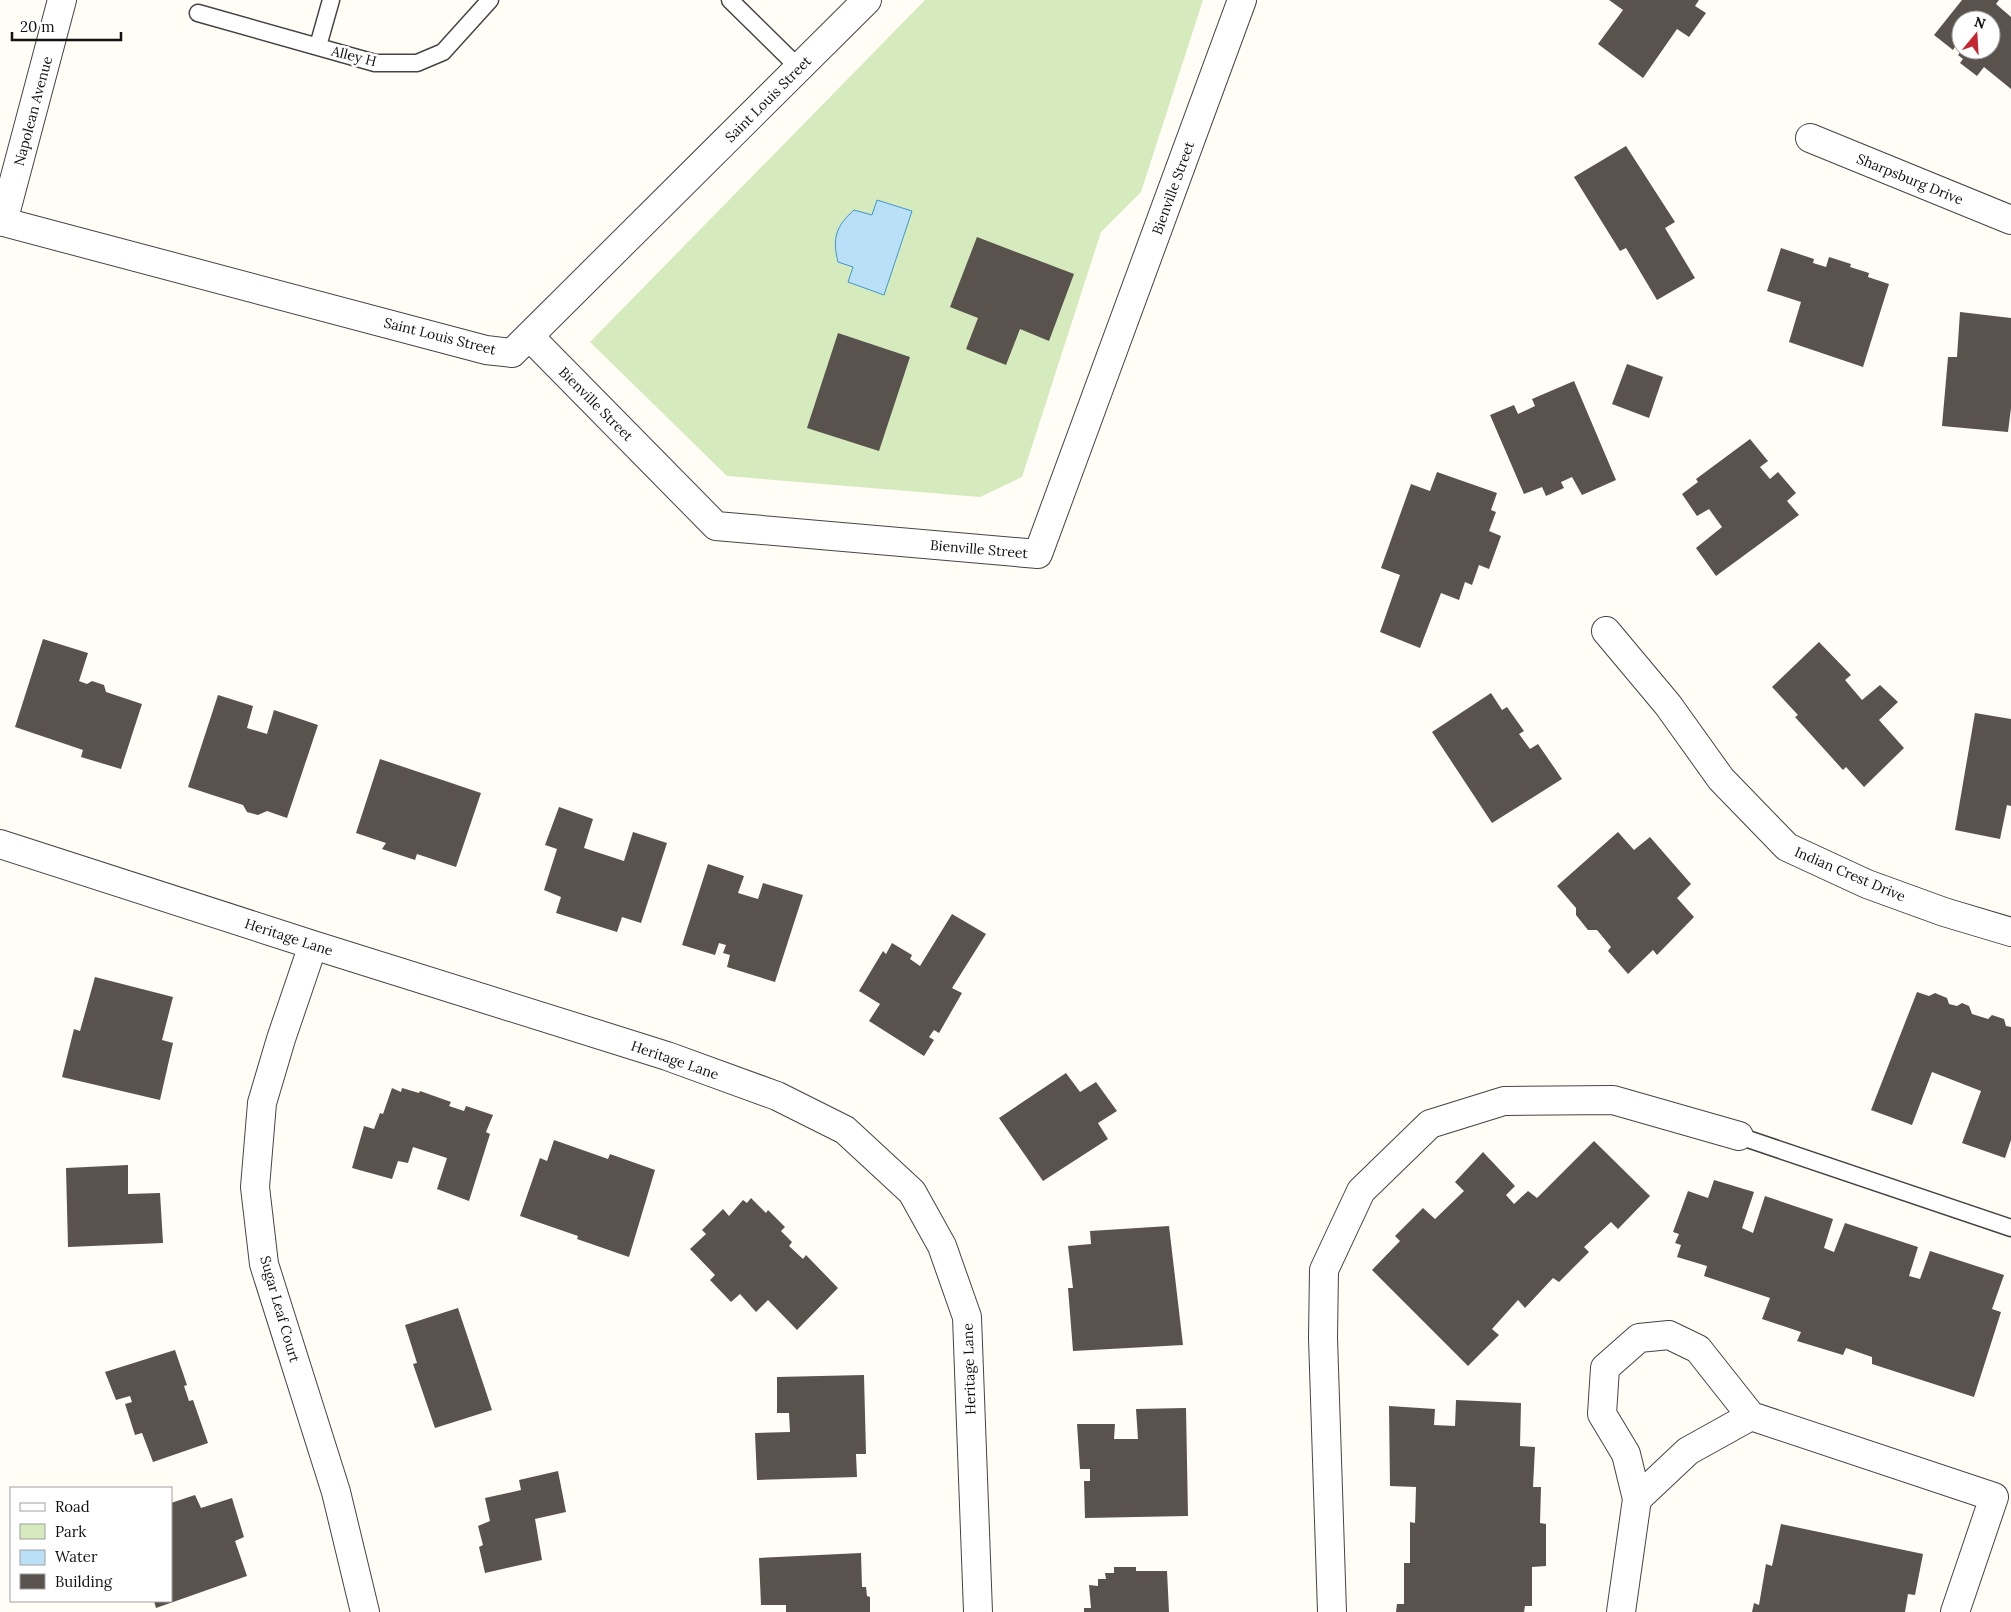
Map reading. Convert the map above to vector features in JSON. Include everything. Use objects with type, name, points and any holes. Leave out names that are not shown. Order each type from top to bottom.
[{"type":"street","name":"Napolean Avenue","points":[[2,221],[62,0]]},
{"type":"street","name":"Saint Louis Street","points":[[2,221],[486,350],[512,353],[867,0]]},
{"type":"street","name":"Bienville Street","points":[[529,336],[716,526],[1038,554],[1242,0]]},
{"type":"street","name":"Sharpsburg Drive","points":[[1810,138],[2011,220]]},
{"type":"street","name":"Indian Crest Drive","points":[[1606,631],[1668,705],[1721,779],[1787,847],[1867,884],[1944,912],[2011,932]]},
{"type":"street","name":"Heritage Lane","points":[[0,844],[667,1056],[777,1096],[845,1130],[912,1192],[942,1246],[968,1316],[978,1612]]},
{"type":"street","name":"Sugar Leaf Court","points":[[313,945],[281,1038],[262,1103],[256,1187],[264,1264],[336,1492],[365,1612]]},
{"type":"street","points":[[1332,1612],[1323,1338],[1324,1270],[1361,1191],[1430,1124],[1504,1101],[1613,1100],[1739,1136]]},
{"type":"street","points":[[1621,1612],[1637,1499],[1626,1454],[1602,1414],[1605,1368],[1639,1338],[1669,1335],[1698,1349],[1751,1416],[2003,1500],[1955,1612]]},
{"type":"street","points":[[1637,1499],[1688,1451],[1751,1416]]},
{"type":"lane","points":[[318,46],[331,0]]},
{"type":"lane","name":"Alley H","points":[[198,13],[375,63],[417,63],[443,52],[490,0]]},
{"type":"lane","points":[[730,0],[799,68]]},
{"type":"lane","points":[[1739,1136],[2011,1228]]},
{"type":"green space","points":[[925,0],[1203,0],[1141,192],[1101,232],[1022,477],[980,497],[727,476],[590,342]]},
{"type":"water","points":[[877,200],[912,211],[884,295],[848,282],[853,267],[838,262],[835,246],[839,227],[848,216],[854,210],[872,215]]},
{"type":"building","points":[[1609,0],[1699,0],[1695,6],[1706,13],[1689,37],[1677,29],[1643,78],[1598,44],[1623,10]]},
{"type":"building","points":[[1962,0],[1999,0],[1996,4],[2011,17],[2011,89],[1984,67],[1977,76],[1960,63],[1962,60],[2001,60],[2001,10],[1954,10]]},
{"type":"building","points":[[1951,14],[1951,48],[1934,35]]},
{"type":"building","points":[[1626,146],[1675,222],[1665,228],[1695,278],[1657,300],[1626,248],[1620,251],[1574,177]]},
{"type":"building","points":[[977,237],[1074,274],[1049,341],[1020,329],[1006,365],[966,349],[978,318],[950,307]]},
{"type":"building","points":[[1781,248],[1814,259],[1813,263],[1826,267],[1829,257],[1851,264],[1850,267],[1869,273],[1868,277],[1889,284],[1863,367],[1789,342],[1801,302],[1767,291]]},
{"type":"building","points":[[1960,312],[2011,318],[2011,408],[2008,432],[1942,426],[1948,357],[1957,357]]},
{"type":"building","points":[[838,333],[910,357],[879,451],[807,428]]},
{"type":"building","points":[[1627,364],[1663,377],[1649,418],[1612,404]]},
{"type":"building","points":[[1574,381],[1616,480],[1582,495],[1572,477],[1561,482],[1564,488],[1546,496],[1542,487],[1524,494],[1490,415],[1514,405],[1518,414],[1535,406],[1532,399]]},
{"type":"building","points":[[1750,439],[1768,461],[1760,467],[1770,479],[1778,472],[1796,493],[1787,501],[1799,515],[1716,576],[1696,548],[1722,527],[1709,509],[1697,516],[1682,494],[1698,482],[1696,479]]},
{"type":"building","points":[[1437,472],[1497,493],[1491,510],[1496,512],[1489,531],[1501,536],[1489,569],[1479,565],[1472,585],[1465,582],[1459,600],[1441,593],[1420,648],[1380,632],[1400,575],[1381,568],[1411,484],[1430,491]]},
{"type":"building","points":[[43,639],[88,653],[79,681],[87,684],[92,681],[104,685],[106,692],[142,704],[121,769],[81,757],[83,750],[15,727]]},
{"type":"building","points":[[1819,642],[1851,675],[1845,680],[1862,700],[1880,685],[1898,702],[1879,720],[1904,748],[1864,787],[1846,767],[1843,770],[1795,717],[1798,715],[1772,687]]},
{"type":"building","points":[[1491,693],[1502,710],[1507,707],[1524,731],[1519,734],[1530,749],[1538,744],[1562,779],[1492,823],[1432,732]]},
{"type":"building","points":[[218,695],[253,706],[247,728],[267,734],[274,710],[318,725],[287,818],[267,811],[258,815],[247,812],[243,805],[188,787]]},
{"type":"building","points":[[1975,713],[2011,719],[2011,806],[2007,805],[2000,839],[1955,830]]},
{"type":"building","points":[[380,759],[481,793],[456,867],[417,854],[415,860],[382,849],[386,843],[356,833]]},
{"type":"building","points":[[559,807],[593,819],[584,848],[624,861],[633,832],[667,843],[641,923],[622,917],[617,932],[556,913],[561,897],[544,890],[557,849],[545,845]]},
{"type":"building","points":[[1618,832],[1634,850],[1650,837],[1691,884],[1677,898],[1694,917],[1657,955],[1653,950],[1628,974],[1608,951],[1611,947],[1597,930],[1588,930],[1576,915],[1576,908],[1557,886]]},
{"type":"building","points":[[708,864],[744,876],[738,893],[758,899],[763,883],[803,895],[775,982],[727,967],[730,955],[723,953],[726,945],[719,943],[715,955],[682,945]]},
{"type":"building","points":[[952,914],[986,934],[952,988],[962,993],[939,1033],[934,1030],[929,1037],[934,1040],[924,1056],[869,1021],[880,1004],[859,991],[883,951],[886,954],[892,943],[912,955],[910,959],[920,966]]},
{"type":"building","points":[[95,977],[173,997],[162,1040],[173,1043],[160,1100],[62,1077],[74,1029],[80,1031]]},
{"type":"building","points":[[1917,992],[1929,996],[1935,993],[1947,998],[1949,1004],[1957,1006],[1962,1003],[1969,1006],[1972,1014],[1988,1019],[1992,1015],[2004,1019],[2006,1026],[2011,1027],[2011,1140],[2005,1158],[1962,1143],[1981,1091],[1932,1072],[1912,1125],[1871,1110]]},
{"type":"building","points":[[1066,1073],[1080,1092],[1096,1082],[1117,1111],[1098,1123],[1108,1139],[1043,1181],[999,1118]]},
{"type":"building","points":[[392,1088],[401,1092],[402,1088],[419,1093],[420,1091],[451,1102],[449,1106],[464,1111],[466,1106],[493,1115],[486,1132],[490,1134],[469,1201],[437,1189],[447,1158],[413,1147],[408,1163],[398,1161],[392,1179],[352,1168],[364,1126],[374,1129],[380,1113],[383,1114]]},
{"type":"building","points":[[554,1140],[608,1159],[610,1154],[655,1170],[629,1257],[577,1239],[578,1236],[520,1216],[540,1158],[547,1161]]},
{"type":"building","points":[[1594,1141],[1650,1196],[1618,1229],[1611,1222],[1584,1247],[1589,1252],[1559,1282],[1553,1278],[1525,1308],[1518,1300],[1492,1329],[1499,1335],[1468,1366],[1372,1270],[1400,1241],[1395,1236],[1423,1208],[1435,1219],[1464,1191],[1455,1182],[1483,1152],[1515,1186],[1506,1195],[1514,1204],[1528,1191],[1537,1198]]},
{"type":"building","points":[[128,1165],[128,1194],[160,1193],[163,1243],[68,1247],[66,1168]]},
{"type":"building","points":[[1714,1180],[1754,1192],[1742,1228],[1753,1233],[1765,1196],[1833,1219],[1824,1248],[1834,1252],[1845,1223],[1918,1247],[1909,1276],[1920,1279],[1930,1251],[2004,1275],[1992,1309],[2001,1312],[1974,1397],[1872,1364],[1872,1357],[1846,1348],[1843,1355],[1797,1341],[1801,1332],[1762,1319],[1770,1298],[1704,1276],[1707,1266],[1677,1257],[1681,1245],[1675,1243],[1679,1234],[1673,1232],[1688,1191],[1708,1198]]},
{"type":"building","points":[[751,1198],[766,1213],[768,1210],[785,1227],[781,1231],[792,1242],[789,1246],[803,1259],[806,1255],[838,1288],[797,1330],[768,1300],[756,1312],[740,1294],[731,1302],[710,1280],[715,1275],[690,1249],[706,1234],[702,1230],[723,1209],[729,1216],[743,1200],[747,1203]]},
{"type":"building","points":[[1169,1226],[1183,1345],[1073,1351],[1068,1288],[1073,1288],[1068,1246],[1091,1244],[1090,1231]]},
{"type":"building","points":[[458,1308],[492,1410],[435,1428],[413,1364],[417,1363],[405,1325]]},
{"type":"building","points":[[175,1350],[187,1385],[184,1386],[189,1401],[193,1400],[208,1443],[153,1462],[142,1433],[135,1435],[125,1404],[132,1402],[130,1396],[116,1400],[105,1372]]},
{"type":"building","points":[[864,1375],[866,1454],[856,1454],[857,1477],[757,1480],[755,1433],[790,1432],[789,1413],[777,1413],[777,1377]]},
{"type":"building","points":[[1456,1400],[1521,1403],[1520,1446],[1535,1447],[1533,1487],[1541,1487],[1540,1523],[1546,1524],[1546,1566],[1532,1567],[1532,1606],[1525,1606],[1524,1612],[1396,1612],[1397,1604],[1404,1604],[1404,1563],[1410,1563],[1410,1522],[1415,1523],[1416,1487],[1390,1486],[1389,1406],[1435,1409],[1434,1425],[1455,1426]]},
{"type":"building","points":[[1186,1408],[1188,1516],[1085,1518],[1084,1481],[1090,1481],[1090,1469],[1080,1469],[1077,1424],[1115,1424],[1114,1439],[1138,1439],[1136,1409]]},
{"type":"building","points":[[558,1471],[566,1512],[535,1519],[542,1560],[485,1573],[479,1547],[483,1545],[478,1526],[490,1521],[485,1498],[521,1490],[519,1480]]},
{"type":"building","points":[[195,1495],[201,1508],[232,1498],[244,1537],[235,1541],[247,1576],[156,1608],[154,1602],[172,1602],[172,1503]]},
{"type":"building","points":[[1781,1524],[1923,1554],[1915,1595],[1908,1594],[1905,1612],[1752,1612],[1754,1603],[1759,1605],[1766,1564],[1772,1566]]},
{"type":"building","points":[[861,1553],[862,1587],[866,1587],[867,1596],[870,1597],[870,1612],[786,1612],[786,1605],[761,1605],[759,1558]]},
{"type":"building","points":[[1114,1567],[1136,1567],[1136,1571],[1167,1571],[1169,1612],[1084,1612],[1084,1608],[1091,1608],[1089,1585],[1098,1586],[1098,1579],[1106,1579],[1105,1573],[1114,1573]]}]
